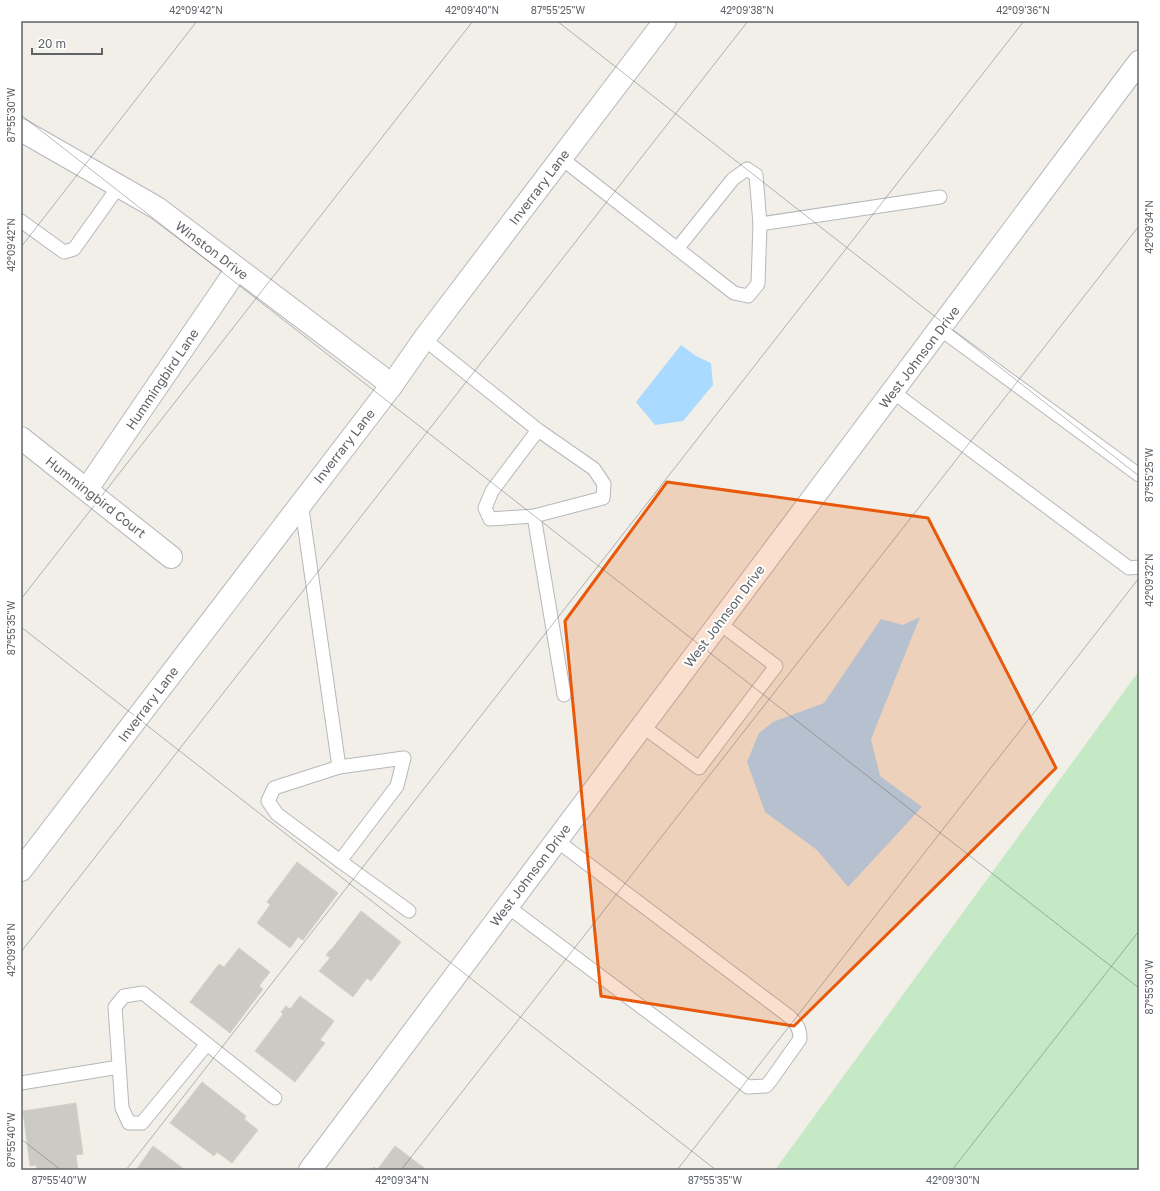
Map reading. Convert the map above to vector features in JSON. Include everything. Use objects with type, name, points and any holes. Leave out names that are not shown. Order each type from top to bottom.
[{"type":"street","name":"Inverrary Lane","points":[[21,870],[392,385],[424,339],[665,21]]},
{"type":"street","name":"West Johnson Drive","points":[[310,1170],[1139,62]]},
{"type":"street","name":"Winston Drive","points":[[21,130],[157,208],[392,385]]},
{"type":"street","name":"Hummingbird Lane","points":[[87,489],[237,269]]},
{"type":"street","name":"Hummingbird Court","points":[[21,438],[171,556]]},
{"type":"lane","points":[[561,158],[677,249],[734,293],[748,296],[758,284],[760,224],[756,175],[746,169],[733,179],[677,249]]},
{"type":"lane","points":[[21,221],[64,252],[74,249],[119,186]]},
{"type":"lane","points":[[760,224],[940,198]]},
{"type":"lane","points":[[940,329],[1139,475]]},
{"type":"lane","points":[[424,339],[538,430],[594,469],[604,484],[603,498],[534,516],[490,519],[485,508],[492,491],[538,430]]},
{"type":"lane","points":[[893,392],[1129,568],[1139,567]]},
{"type":"lane","points":[[301,502],[339,767]]},
{"type":"lane","points":[[534,516],[564,695]]},
{"type":"lane","points":[[642,726],[699,768],[776,666],[719,623]]},
{"type":"lane","points":[[340,860],[397,786],[404,758],[339,767],[274,788],[268,801],[277,814],[409,911]]},
{"type":"lane","points":[[507,906],[748,1087],[766,1086],[771,1080],[800,1039],[800,1031],[797,1024],[790,1017],[556,840]]},
{"type":"lane","points":[[207,1044],[142,1123],[129,1123],[122,1108],[115,1007],[124,996],[143,993],[275,1098]]},
{"type":"lane","points":[[21,1083],[119,1067]]},
{"type":"highlighted area","points":[[667,482],[928,518],[1056,768],[794,1026],[601,996],[565,621]]},
{"type":"green space","points":[[1139,671],[1139,1170],[775,1170]]},
{"type":"water","points":[[681,345],[696,356],[711,363],[713,385],[683,421],[655,425],[636,402]]},
{"type":"water","points":[[920,617],[871,739],[880,776],[922,807],[848,887],[817,850],[765,812],[747,762],[759,733],[773,722],[824,703],[881,619],[903,625]]},
{"type":"building","points":[[297,862],[338,893],[303,940],[298,937],[290,948],[257,923],[270,905],[267,902]]},
{"type":"building","points":[[361,911],[401,942],[371,981],[367,978],[353,997],[319,971],[330,958],[326,955]]},
{"type":"building","points":[[239,948],[270,972],[259,986],[263,989],[230,1033],[190,1002],[219,964],[224,967]]},
{"type":"building","points":[[300,996],[334,1021],[320,1040],[325,1043],[295,1082],[255,1051],[283,1014],[281,1012],[286,1006],[290,1009]]},
{"type":"building","points":[[202,1082],[246,1116],[244,1119],[258,1130],[232,1163],[217,1152],[214,1156],[170,1123]]},
{"type":"building","points":[[76,1103],[83,1154],[76,1155],[78,1170],[37,1170],[36,1165],[30,1166],[23,1111]]},
{"type":"building","points":[[153,1146],[185,1170],[136,1170]]},
{"type":"building","points":[[395,1146],[427,1170],[377,1170]]}]
